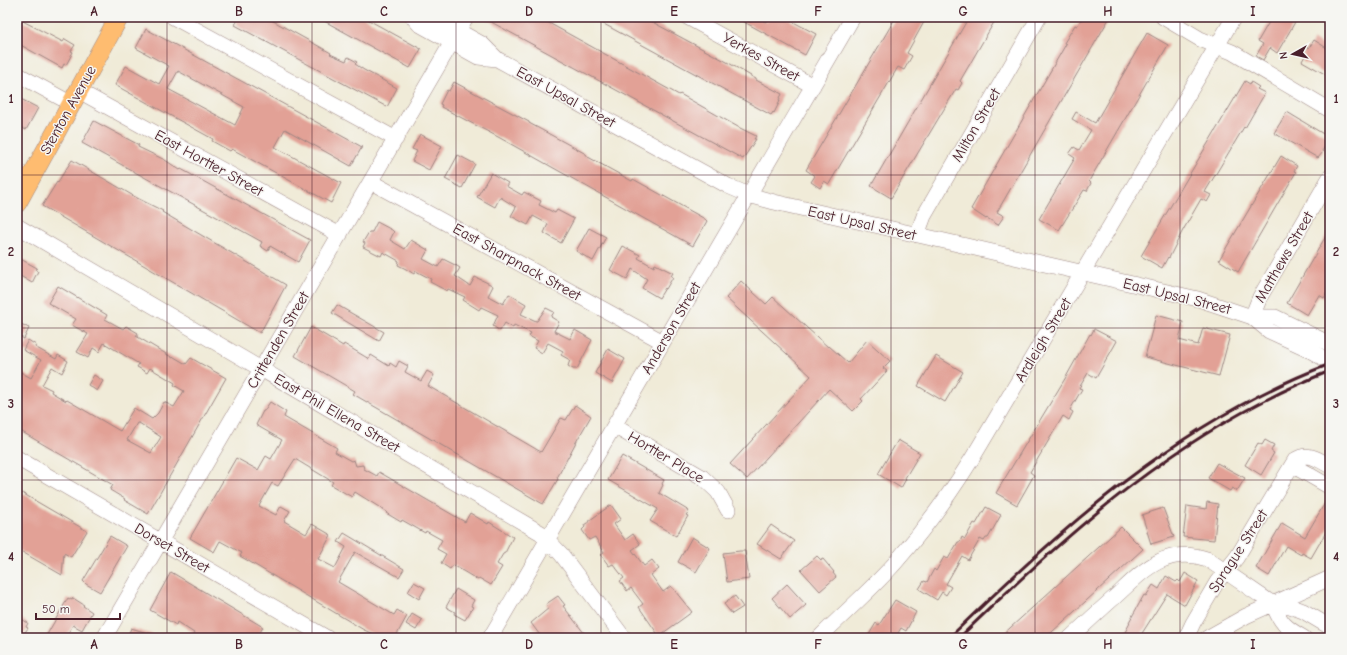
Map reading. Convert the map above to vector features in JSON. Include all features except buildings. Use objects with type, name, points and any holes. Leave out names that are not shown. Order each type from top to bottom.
[{"type":"main road","name":"Stenton Avenue","points":[[17,203],[119,17]]},
{"type":"street","points":[[173,17],[396,139]]},
{"type":"street","name":"East Upsal Street","points":[[414,17],[419,24],[455,37],[482,44],[498,59],[737,190],[749,195],[918,236],[1198,299],[1252,317],[1274,317],[1330,344]]},
{"type":"street","name":"East Upsal Street","points":[[432,17],[455,37]]},
{"type":"street","name":"Crittenden Street","points":[[104,638],[466,17]]},
{"type":"street","name":"Yerkes Street","points":[[687,17],[813,86]]},
{"type":"street","name":"Anderson Street","points":[[490,638],[853,17]]},
{"type":"street","name":"Milton Street","points":[[918,236],[924,216],[1039,17]]},
{"type":"street","points":[[1163,17],[1200,39],[1232,52],[1330,110]]},
{"type":"street","name":"Ardleigh Street","points":[[819,638],[892,567],[945,500],[976,453],[1234,17]]},
{"type":"street","name":"East Hortter Street","points":[[17,74],[75,97],[340,235]]},
{"type":"street","name":"Matthews Street","points":[[1252,317],[1260,297],[1330,177]]},
{"type":"street","name":"East Sharpnack Street","points":[[371,182],[663,342]]},
{"type":"street","name":"East Phil Ellena Street","points":[[17,226],[534,528],[548,539],[561,554],[624,638]]},
{"type":"street","name":"East Upsal Street","points":[[1252,317],[1269,331],[1306,348],[1330,362]]},
{"type":"street","name":"Hortter Place","points":[[614,426],[702,477],[718,492],[728,510]]},
{"type":"street","points":[[1330,466],[1314,458],[1304,456],[1300,457],[1292,464],[1330,486]]},
{"type":"street","name":"Dorset Street","points":[[17,458],[327,638]]},
{"type":"street","name":"Sprague Street","points":[[1186,638],[1192,623],[1217,582],[1237,557],[1292,464]]},
{"type":"street","points":[[1070,638],[1146,568],[1163,559],[1180,554],[1198,556],[1207,559],[1273,604],[1290,606],[1303,611],[1330,627]]},
{"type":"street","points":[[1207,638],[1230,624],[1330,578]]},
{"type":"street","points":[[1273,604],[1281,623],[1288,629],[1304,638]]},
{"type":"railway","points":[[949,638],[991,597],[1079,518],[1174,446],[1223,415],[1275,387],[1330,364]]},
{"type":"railway","points":[[959,638],[1043,559],[1131,485],[1178,452],[1226,422],[1277,394],[1330,371]]}]
